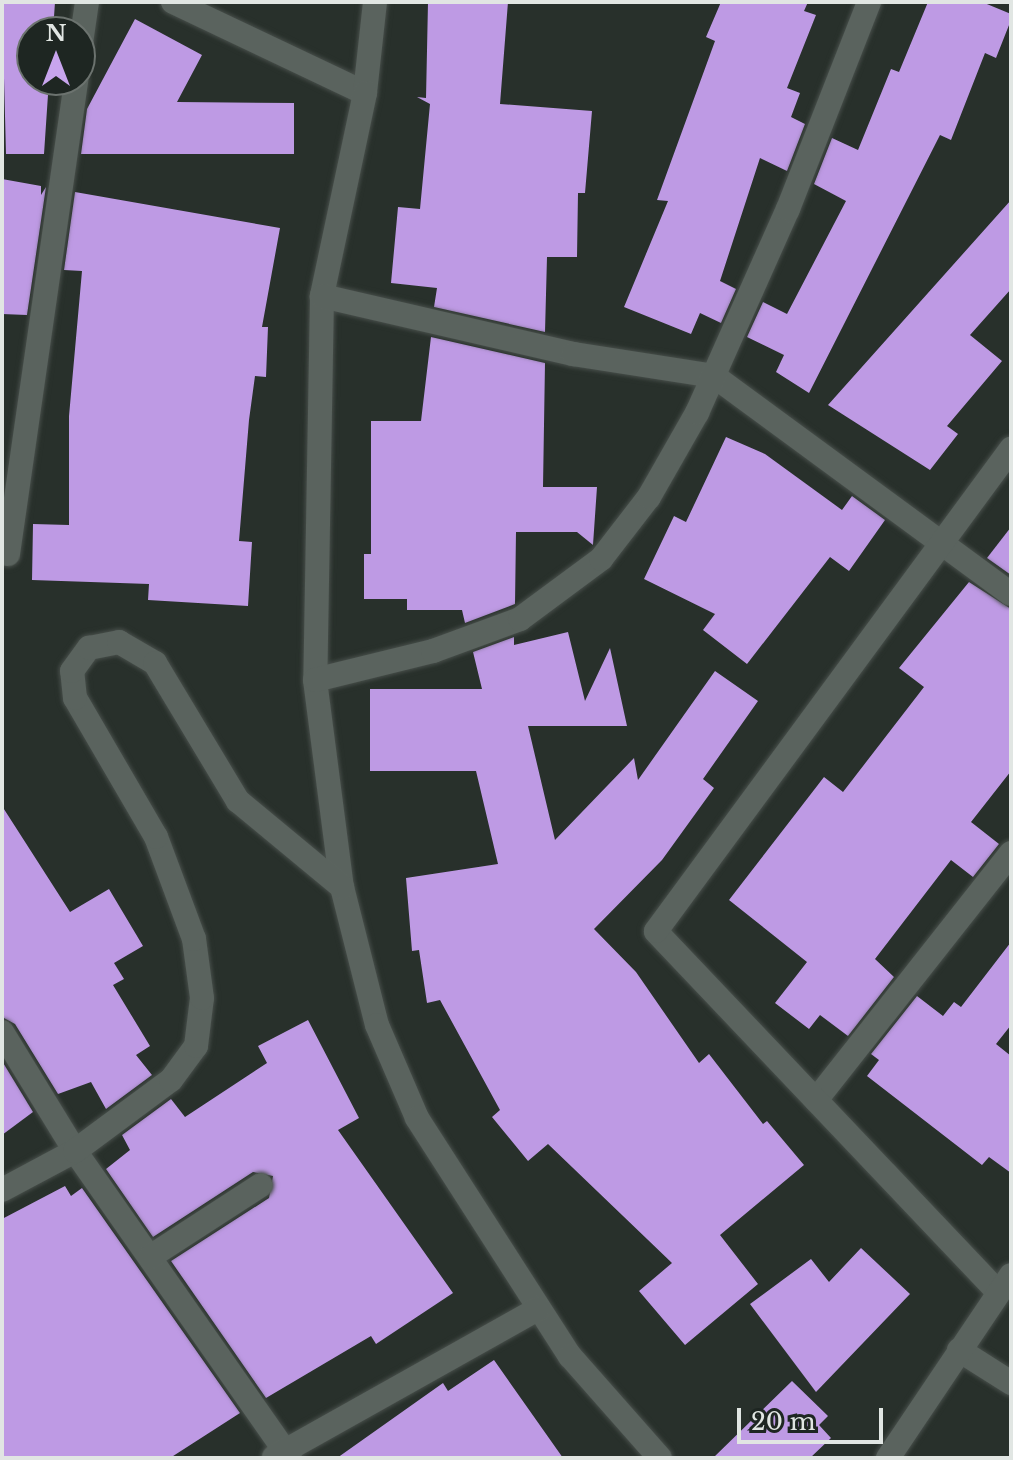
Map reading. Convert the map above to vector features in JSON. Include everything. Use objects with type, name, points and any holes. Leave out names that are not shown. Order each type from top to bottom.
[{"type":"street","points":[[173,2],[365,93]]},
{"type":"street","points":[[375,2],[365,93],[322,296],[315,680],[342,887],[377,1025],[417,1118],[570,1356],[660,1458]]},
{"type":"street","points":[[315,680],[433,651],[520,619],[575,582],[649,497],[714,376],[869,2]]},
{"type":"street","points":[[8,554],[74,96]]},
{"type":"street","points":[[322,296],[573,354],[714,376],[1011,594]]},
{"type":"street","points":[[888,1458],[1004,1284],[816,1100],[656,931],[1011,449]]},
{"type":"street","points":[[2,1190],[75,1151],[171,1080],[196,1046],[202,998],[194,939],[156,837],[75,698],[72,671],[80,656],[104,642],[119,642],[155,663],[238,801],[342,887]]},
{"type":"street","points":[[816,1100],[1011,853]]},
{"type":"street","points":[[2,1032],[75,1151],[150,1257],[282,1456],[538,1309]]},
{"type":"street","points":[[150,1257],[261,1185]]},
{"type":"street","points":[[959,1350],[1011,1383]]},
{"type":"building","points":[[2,2],[55,2],[54,16],[16,16],[16,96],[48,96],[44,154],[6,154]]},
{"type":"building","points":[[428,2],[508,2],[500,104],[592,111],[585,193],[578,193],[577,257],[547,257],[545,332],[434,307],[437,288],[391,283],[398,207],[420,209],[430,104],[417,97],[426,98]]},
{"type":"building","points":[[721,2],[808,2],[804,11],[816,15],[787,88],[800,93],[791,117],[805,124],[787,171],[760,158],[720,281],[736,289],[721,323],[700,313],[691,334],[624,307],[668,201],[657,200],[715,41],[706,37]]},
{"type":"building","points":[[928,2],[982,2],[1011,14],[1011,20],[996,58],[985,53],[951,140],[940,135],[809,393],[776,372],[784,355],[747,337],[763,302],[787,314],[846,201],[814,184],[832,138],[858,150],[891,69],[899,72]]},
{"type":"building","points":[[135,19],[202,55],[177,102],[294,103],[294,154],[81,154],[87,109]]},
{"type":"building","points":[[2,179],[41,186],[41,195],[46,187],[27,315],[2,314]]},
{"type":"building","points":[[75,192],[280,228],[262,327],[268,327],[266,377],[255,376],[249,420],[239,541],[252,542],[248,606],[148,600],[149,584],[32,580],[33,524],[69,525],[69,416],[82,271],[64,270]]},
{"type":"building","points":[[1011,200],[1011,289],[970,335],[1002,361],[947,426],[958,434],[930,470],[828,405]]},
{"type":"building","points":[[431,337],[545,363],[543,487],[597,487],[593,545],[577,532],[516,532],[515,604],[465,623],[462,610],[407,610],[407,599],[364,599],[364,554],[371,554],[371,421],[421,421]]},
{"type":"building","points":[[726,437],[765,454],[842,510],[852,496],[885,520],[849,571],[830,557],[747,664],[703,630],[715,614],[644,579],[674,516],[686,522]]},
{"type":"building","points":[[1011,527],[1011,575],[987,558]]},
{"type":"building","points":[[969,582],[1011,609],[1011,771],[971,822],[999,844],[973,877],[951,860],[875,959],[894,977],[848,1036],[820,1015],[809,1029],[775,1003],[807,962],[729,900],[824,777],[843,792],[924,687],[899,668]]},
{"type":"building","points":[[568,632],[585,701],[610,648],[627,726],[528,726],[555,840],[634,758],[638,780],[715,671],[758,701],[703,779],[714,788],[662,860],[594,929],[636,972],[699,1063],[709,1054],[763,1124],[767,1121],[804,1165],[720,1235],[758,1284],[685,1345],[639,1291],[672,1263],[548,1144],[528,1161],[492,1117],[500,1110],[440,1000],[427,1003],[419,950],[412,951],[406,878],[498,864],[476,771],[370,771],[370,689],[482,689],[473,652],[514,637],[514,645]]},
{"type":"building","points":[[2,806],[70,912],[109,889],[143,946],[114,963],[124,979],[113,985],[150,1046],[136,1055],[152,1075],[106,1109],[91,1082],[58,1094],[15,1024],[2,1017]]},
{"type":"building","points":[[1011,942],[1011,1025],[996,1044],[1011,1056],[1011,1173],[989,1157],[982,1165],[867,1076],[879,1060],[871,1054],[917,996],[943,1016],[954,1002],[961,1007]]},
{"type":"building","points":[[308,1020],[359,1118],[338,1130],[453,1293],[376,1344],[371,1336],[266,1398],[171,1261],[269,1198],[273,1176],[253,1172],[153,1237],[106,1169],[130,1150],[122,1135],[171,1099],[185,1117],[267,1063],[258,1046]]},
{"type":"building","points":[[2,1061],[33,1112],[2,1135]]},
{"type":"building","points":[[65,1186],[71,1196],[82,1188],[240,1413],[170,1458],[2,1458],[2,1219]]},
{"type":"building","points":[[861,1248],[910,1294],[816,1392],[750,1304],[811,1259],[829,1282]]},
{"type":"building","points":[[494,1360],[563,1458],[337,1458],[443,1383],[448,1391]]},
{"type":"building","points":[[792,1381],[828,1416],[819,1425],[831,1438],[810,1458],[713,1458]]}]
